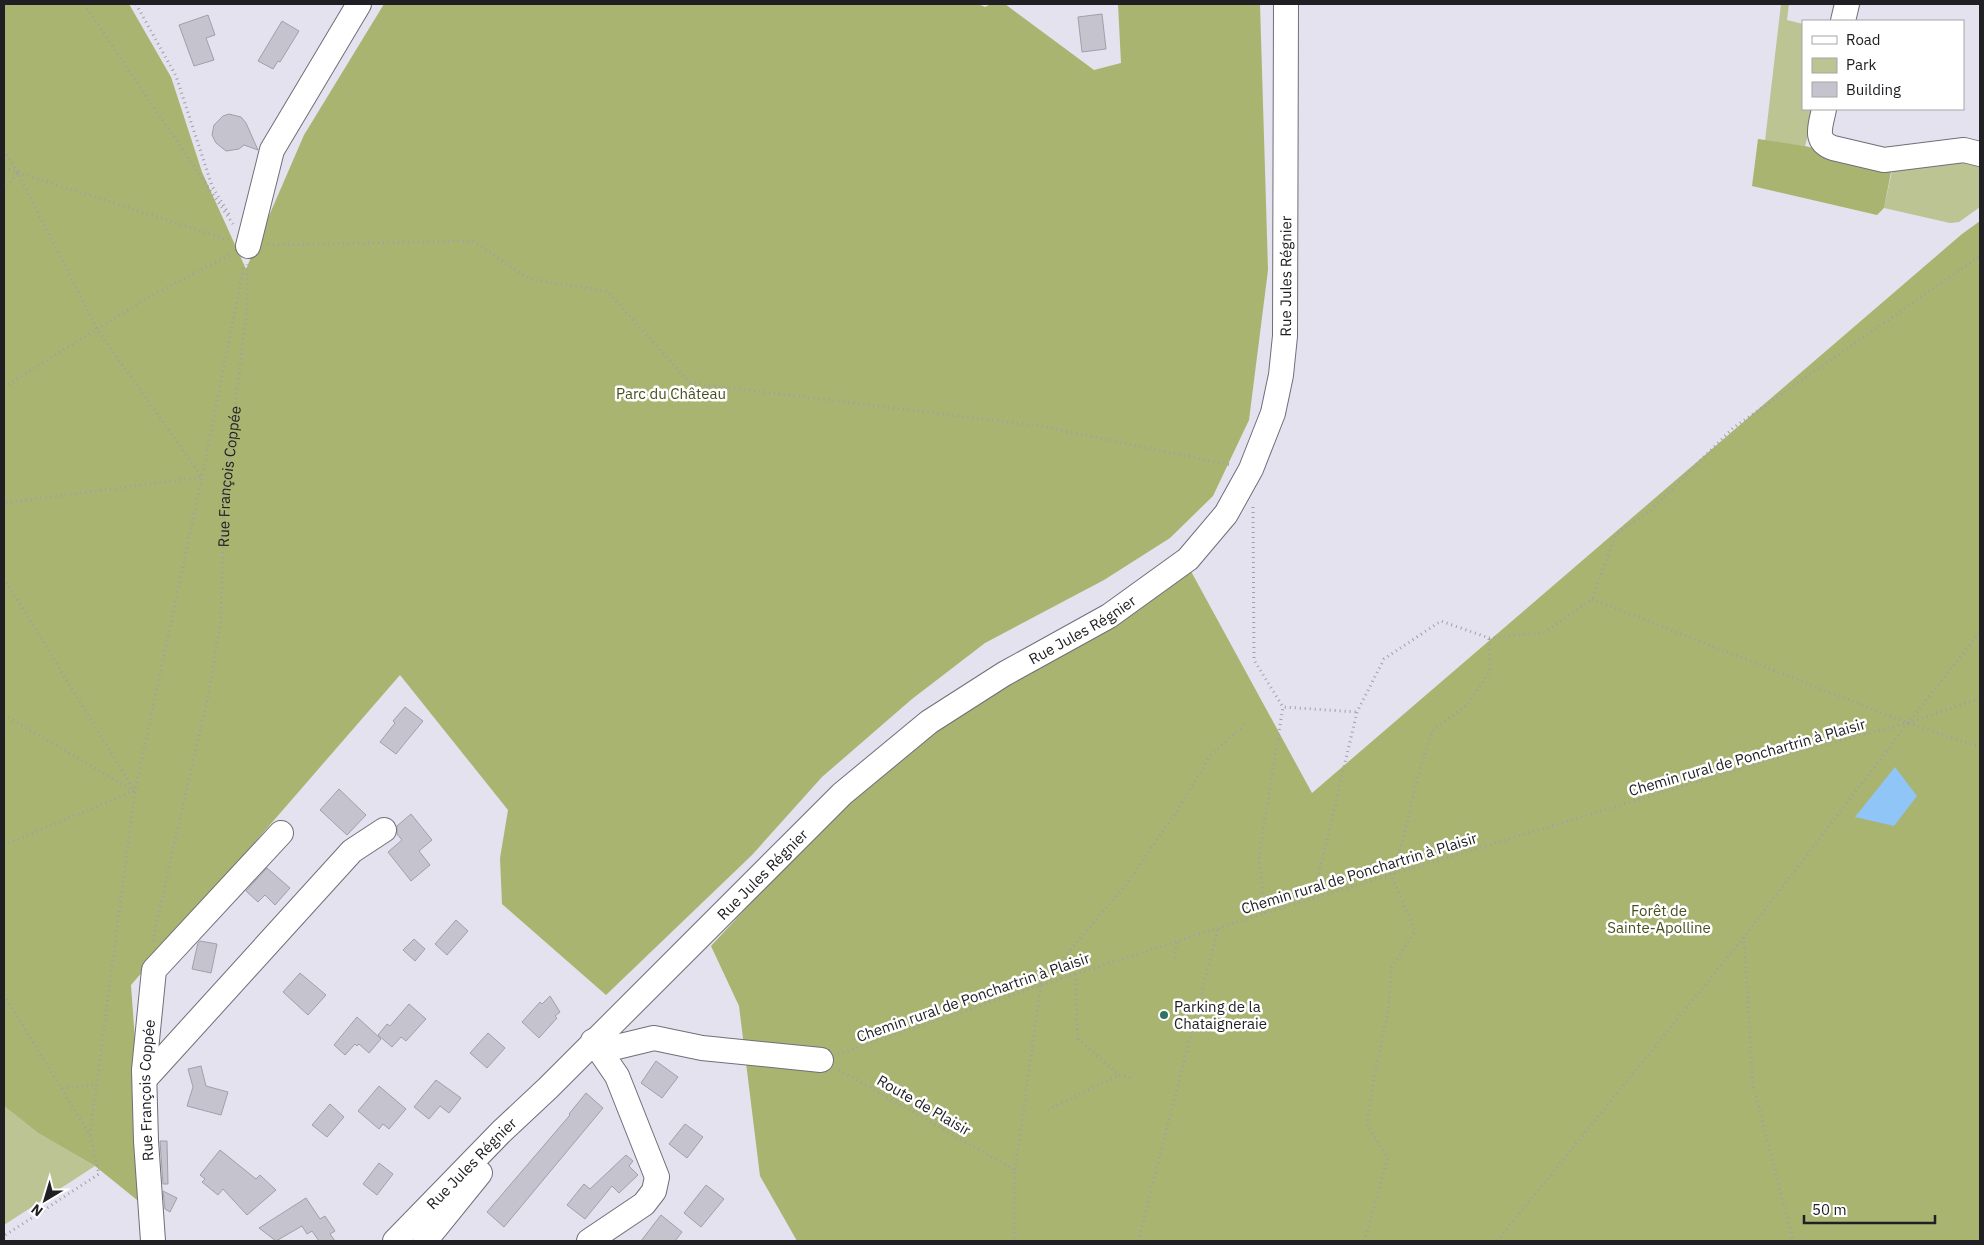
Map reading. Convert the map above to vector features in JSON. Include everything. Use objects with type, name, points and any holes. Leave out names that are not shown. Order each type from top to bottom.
[{"type":"street","points":[[248,246],[272,150],[359,4]]},
{"type":"street","name":"Rue Jules Régnier","points":[[395,1241],[501,1132],[597,1046],[842,794],[929,722],[1004,674],[1109,616],[1188,559],[1226,514],[1251,469],[1273,413],[1281,374],[1285,336],[1286,4]]},
{"type":"street","points":[[1844,20],[1847,4]]},
{"type":"street","points":[[1824,110],[1819,133],[1821,140],[1826,146],[1833,148],[1884,160],[1964,150],[1980,154]]},
{"type":"street","points":[[144,1078],[352,852],[384,830]]},
{"type":"street","points":[[154,970],[281,833]]},
{"type":"street","name":"Rue François Coppée","points":[[153,1241],[144,1078],[154,970]]},
{"type":"street","points":[[589,1241],[644,1204],[654,1191],[658,1176],[617,1076],[597,1046],[654,1038],[702,1048],[821,1060]]},
{"type":"street","name":"Rue Jules Régnier","points":[[425,1241],[548,1088]]},
{"type":"path","points":[[84,4],[248,246]]},
{"type":"path","points":[[90,1135],[135,791],[202,477],[248,246],[212,186],[176,76],[136,4]]},
{"type":"path","points":[[4,150],[18,172],[98,328],[202,477]]},
{"type":"path","points":[[4,168],[248,246],[474,241],[529,279],[607,291],[690,383],[1040,426],[1251,469],[1254,660],[1283,706],[1259,856],[1265,913]]},
{"type":"path","points":[[4,190],[18,172]]},
{"type":"path","points":[[4,387],[146,298],[248,246]]},
{"type":"path","name":"Rue François Coppée","points":[[154,970],[154,934],[208,696],[221,619],[224,494],[247,310],[248,246]]},
{"type":"path","points":[[1313,898],[1357,712],[1384,659],[1441,621],[1489,638],[1545,632],[1592,599],[1616,534],[1651,510],[1734,428],[1980,256]]},
{"type":"path","points":[[4,503],[202,477]]},
{"type":"path","points":[[4,578],[135,791]]},
{"type":"path","points":[[1592,599],[1908,723],[1980,747]]},
{"type":"path","points":[[1497,1241],[1744,937],[1980,632]]},
{"type":"path","points":[[1364,1241],[1388,1158],[1367,1125],[1374,1078],[1388,1012],[1392,967],[1415,931],[1392,874],[1432,731],[1467,704],[1490,671],[1489,638]]},
{"type":"path","points":[[1908,723],[1980,698]]},
{"type":"path","points":[[1283,706],[1357,712]]},
{"type":"path","points":[[4,714],[135,791]]},
{"type":"path","points":[[1014,1241],[1015,1170],[1040,985],[1126,885],[1176,812],[1211,755],[1246,723]]},
{"type":"path","name":"Chemin rural de Ponchartrin à Plaisir","points":[[821,1060],[1040,985],[1313,898],[1792,753],[1908,723]]},
{"type":"path","points":[[4,845],[135,791]]},
{"type":"path","points":[[1138,1241],[1218,928]]},
{"type":"path","points":[[1744,937],[1753,1085],[1794,1241]]},
{"type":"path","points":[[1174,958],[1178,941]]},
{"type":"path","points":[[1075,974],[1078,1039],[1119,1075],[1133,1078]]},
{"type":"path","points":[[4,995],[90,1135],[99,1174],[4,1236]]},
{"type":"path","name":"Route de Plaisir","points":[[821,1060],[1015,1170]]},
{"type":"path","points":[[1048,1110],[1119,1075]]},
{"type":"path","points":[[62,1088],[96,1085]]},
{"type":"green space","name":"Parc du Château","points":[[4,4],[129,4],[171,77],[202,172],[246,269],[304,135],[384,4],[978,4],[985,7],[991,4],[1005,4],[1094,70],[1121,63],[1118,4],[1260,4],[1268,270],[1249,420],[1213,496],[1170,538],[1104,580],[985,643],[912,699],[822,777],[752,855],[606,995],[502,904],[500,858],[508,810],[400,675],[131,985],[147,1208],[95,1166],[38,1133],[4,1106]]},
{"type":"green space","points":[[1781,4],[1789,4],[1787,20],[1802,24],[1802,110],[1815,110],[1805,146],[1765,141]]},
{"type":"green space","points":[[1758,139],[1805,146],[1892,167],[1884,208],[1877,215],[1752,186]]},
{"type":"green space","points":[[1962,161],[1980,163],[1980,207],[1959,222],[1950,223],[1884,208],[1892,171]]},
{"type":"green space","name":"Forêt de Sainte-Apolline","points":[[1980,221],[1980,1241],[797,1241],[760,1176],[739,1006],[711,946],[870,774],[1181,553],[1312,793],[1962,234]]},
{"type":"green space","points":[[4,1106],[38,1133],[95,1166],[4,1225]]},
{"type":"water","points":[[1895,767],[1917,796],[1894,826],[1855,817]]},
{"type":"building","points":[[1102,14],[1106,49],[1082,52],[1078,17]]},
{"type":"building","points":[[208,15],[215,35],[206,38],[214,60],[194,66],[179,25]]},
{"type":"building","points":[[282,21],[299,31],[280,62],[278,61],[273,69],[258,61]]},
{"type":"building","points":[[229,114],[241,117],[246,123],[258,150],[244,145],[239,149],[226,151],[216,143],[212,135],[214,125],[223,116]]},
{"type":"building","points":[[405,707],[423,721],[396,754],[380,742],[395,723],[393,721]]},
{"type":"building","points":[[339,789],[366,815],[347,835],[320,810]]},
{"type":"building","points":[[411,814],[432,840],[419,851],[430,865],[411,881],[388,852],[402,840],[397,834],[397,826]]},
{"type":"building","points":[[267,868],[290,888],[275,905],[265,895],[258,902],[246,891]]},
{"type":"building","points":[[456,920],[468,931],[447,955],[435,944]]},
{"type":"building","points":[[414,939],[425,949],[415,961],[403,950]]},
{"type":"building","points":[[200,941],[217,944],[211,973],[192,969]]},
{"type":"building","points":[[300,973],[326,995],[308,1015],[283,992]]},
{"type":"building","points":[[550,996],[560,1012],[539,1038],[522,1022],[540,1002],[542,1004]]},
{"type":"building","points":[[409,1004],[426,1019],[406,1041],[401,1037],[392,1047],[378,1035],[387,1024],[390,1026]]},
{"type":"building","points":[[357,1017],[381,1039],[369,1053],[359,1044],[357,1046],[355,1044],[345,1055],[334,1045]]},
{"type":"building","points":[[488,1033],[505,1048],[487,1068],[470,1053]]},
{"type":"building","points":[[656,1061],[678,1077],[662,1098],[641,1083]]},
{"type":"building","points":[[201,1066],[206,1086],[228,1092],[221,1115],[187,1106],[193,1087],[188,1069]]},
{"type":"building","points":[[436,1080],[461,1098],[449,1113],[440,1106],[429,1119],[414,1107]]},
{"type":"building","points":[[379,1086],[406,1109],[389,1129],[383,1124],[379,1129],[358,1111]]},
{"type":"building","points":[[586,1093],[603,1108],[504,1227],[487,1212],[570,1115]]},
{"type":"building","points":[[330,1104],[344,1117],[327,1137],[312,1125]]},
{"type":"building","points":[[685,1124],[703,1137],[687,1158],[669,1144]]},
{"type":"building","points":[[160,1141],[167,1141],[168,1184],[163,1184]]},
{"type":"building","points":[[220,1150],[256,1179],[260,1175],[276,1190],[247,1215],[223,1189],[218,1195],[202,1182],[205,1179],[200,1175]]},
{"type":"building","points":[[626,1155],[633,1161],[629,1166],[638,1175],[619,1193],[612,1186],[585,1219],[567,1205],[584,1184],[590,1189]]},
{"type":"building","points":[[379,1163],[393,1174],[377,1195],[363,1184]]},
{"type":"building","points":[[706,1185],[724,1199],[701,1227],[684,1213]]},
{"type":"building","points":[[163,1191],[177,1198],[170,1212],[165,1209]]},
{"type":"building","points":[[306,1198],[320,1219],[325,1216],[335,1231],[330,1234],[335,1241],[319,1241],[312,1231],[307,1234],[302,1226],[276,1241],[259,1228]]},
{"type":"building","points":[[661,1215],[682,1232],[675,1241],[641,1241]]},
{"type":"place","name":"Parking de la Chataigneraie","points":[[1164,1015]]}]
